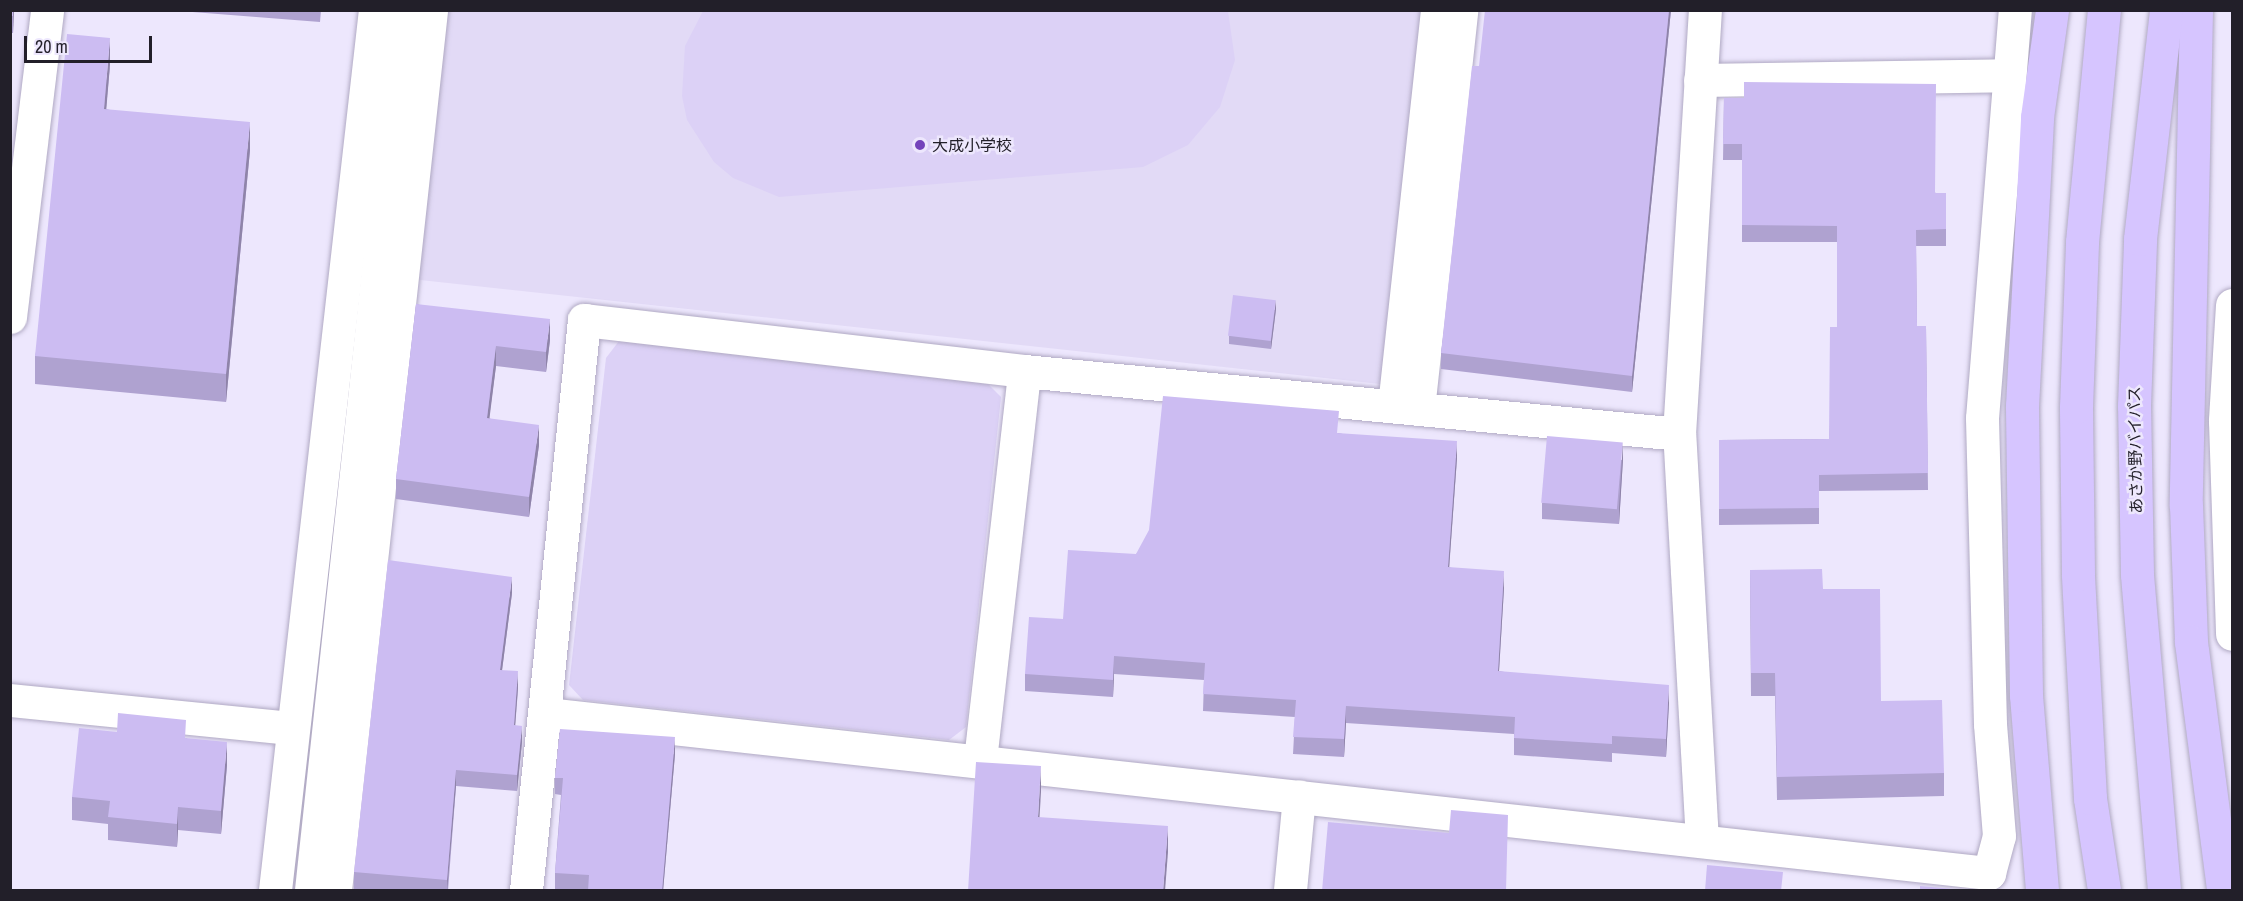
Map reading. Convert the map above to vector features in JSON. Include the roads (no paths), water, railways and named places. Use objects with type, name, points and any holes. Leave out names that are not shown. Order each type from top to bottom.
[{"type":"highway","points":[[2042,891],[2026,695],[2022,418],[2037,117],[2052,10]]},
{"type":"highway","points":[[2104,10],[2082,242],[2076,407],[2078,573],[2090,798],[2104,891]]},
{"type":"highway","name":"あさか野バイパス","points":[[2164,891],[2137,573],[2134,406],[2140,239],[2166,10]]},
{"type":"highway","points":[[2196,10],[2186,517],[2191,642],[2223,891]]},
{"type":"street","points":[[10,316],[46,10]]},
{"type":"street","points":[[275,891],[375,10]]},
{"type":"street","points":[[311,891],[406,10]]},
{"type":"street","points":[[335,891],[431,10]]},
{"type":"street","points":[[1406,408],[1437,10]]},
{"type":"street","points":[[1406,408],[1461,10]]},
{"type":"street","points":[[1702,841],[1679,434],[1705,10]]},
{"type":"street","points":[[546,714],[980,760],[1989,873],[1999,836],[1990,724],[1982,418],[2007,75],[2015,10]]},
{"type":"street","points":[[1700,80],[2007,75]]},
{"type":"street","points":[[2232,305],[2225,421],[2232,634]]},
{"type":"street","points":[[526,891],[546,714],[584,321],[1024,370],[1679,434]]},
{"type":"street","points":[[980,760],[1024,370]]},
{"type":"street","points":[[10,700],[292,728]]},
{"type":"street","points":[[1290,891],[1299,796]]},
{"type":"place","name":"大成小学校","points":[[920,145]]}]
